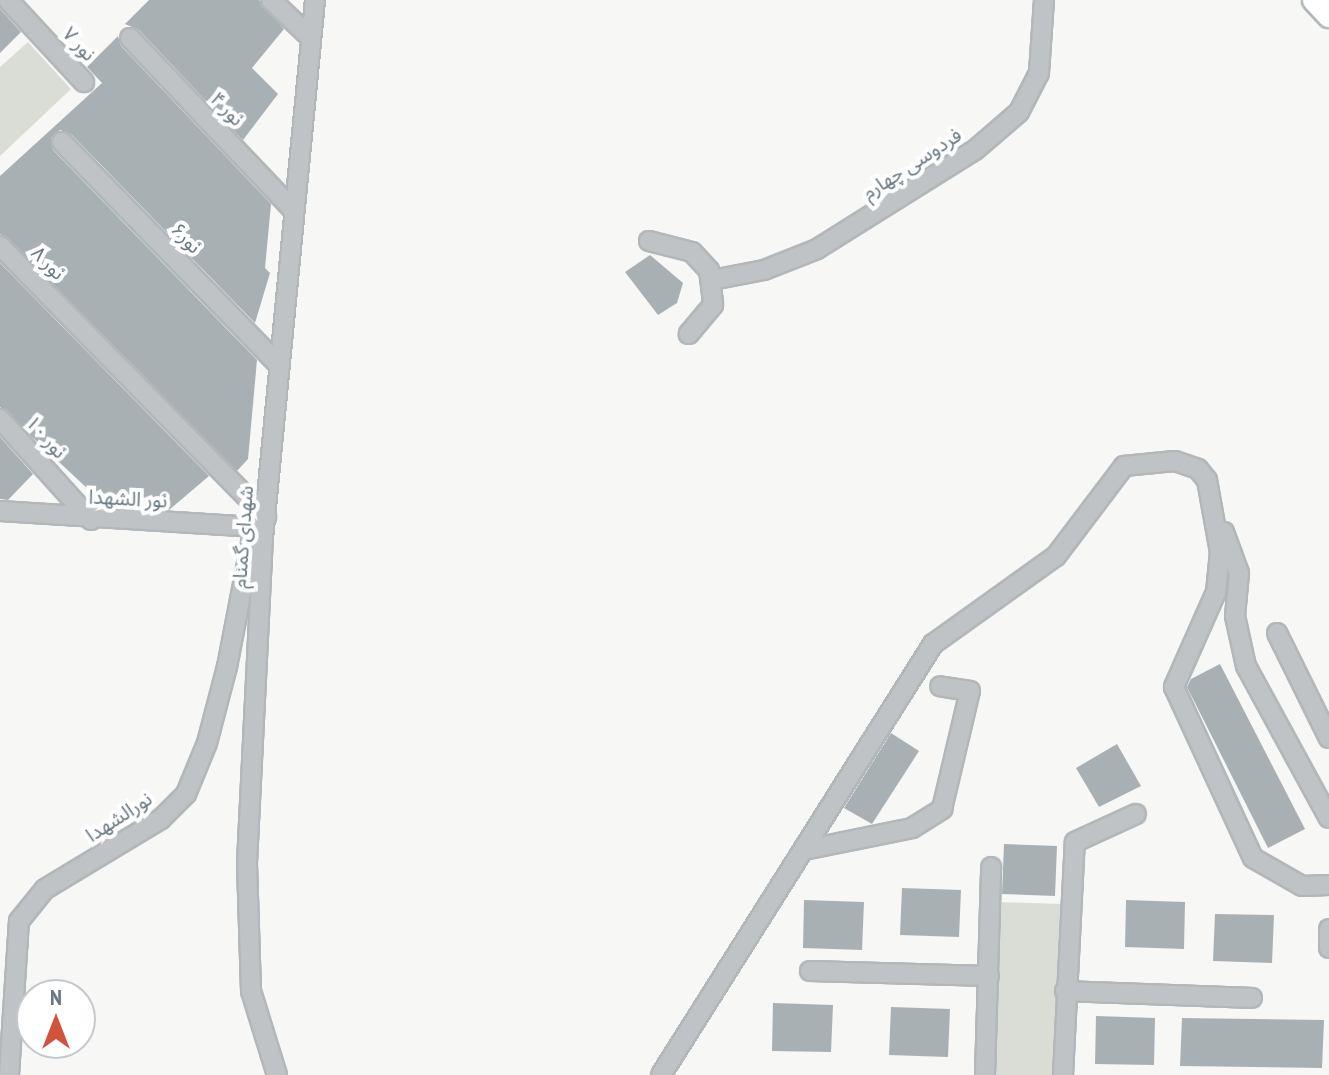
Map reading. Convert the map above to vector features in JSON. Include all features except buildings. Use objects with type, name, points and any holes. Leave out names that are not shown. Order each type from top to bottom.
[{"type":"main road","points":[[1314,0],[1329,16]]},
{"type":"street","name":"نور ۷","points":[[8,0],[84,82]]},
{"type":"street","points":[[271,0],[311,38]]},
{"type":"street","name":"شهدای گمنام","points":[[277,1075],[251,991],[247,863],[260,522],[279,365],[315,0]]},
{"type":"street","name":"فردوسی چهارم","points":[[712,280],[764,270],[817,249],[975,150],[1019,112],[1039,73],[1044,0]]},
{"type":"street","name":"نور ۴","points":[[130,38],[293,210]]},
{"type":"street","name":"نور۶","points":[[62,142],[279,365]]},
{"type":"street","points":[[649,241],[692,252],[703,260],[712,280],[713,305],[689,334]]},
{"type":"street","name":"نور ۸","points":[[0,246],[66,312],[260,522]]},
{"type":"street","name":"نور ۱۰","points":[[0,419],[91,520]]},
{"type":"street","points":[[661,1075],[933,644],[1056,556],[1124,466],[1175,461],[1198,469],[1239,573],[1235,616],[1246,666],[1329,818]]},
{"type":"street","name":"نور الشهدا","points":[[0,511],[91,520],[260,522]]},
{"type":"street","points":[[1217,515],[1216,592],[1174,687],[1253,858],[1302,886],[1329,885]]},
{"type":"street","name":"نورالشهدا","points":[[9,1075],[19,921],[45,889],[161,819],[186,794],[207,743],[260,522]]},
{"type":"street","points":[[1277,633],[1329,738]]},
{"type":"street","points":[[804,850],[912,828],[942,809],[970,691],[940,686]]},
{"type":"street","points":[[1063,1075],[1075,842],[1136,814]]},
{"type":"street","points":[[985,1075],[991,867]]},
{"type":"street","points":[[1329,929],[1329,948]]},
{"type":"street","points":[[810,971],[989,976]]},
{"type":"street","points":[[1065,991],[1252,998]]},
{"type":"shaded area","points":[[28,42],[71,89],[0,156],[0,67]]},
{"type":"shaded area","points":[[997,902],[1062,904],[1054,1075],[994,1075]]}]
